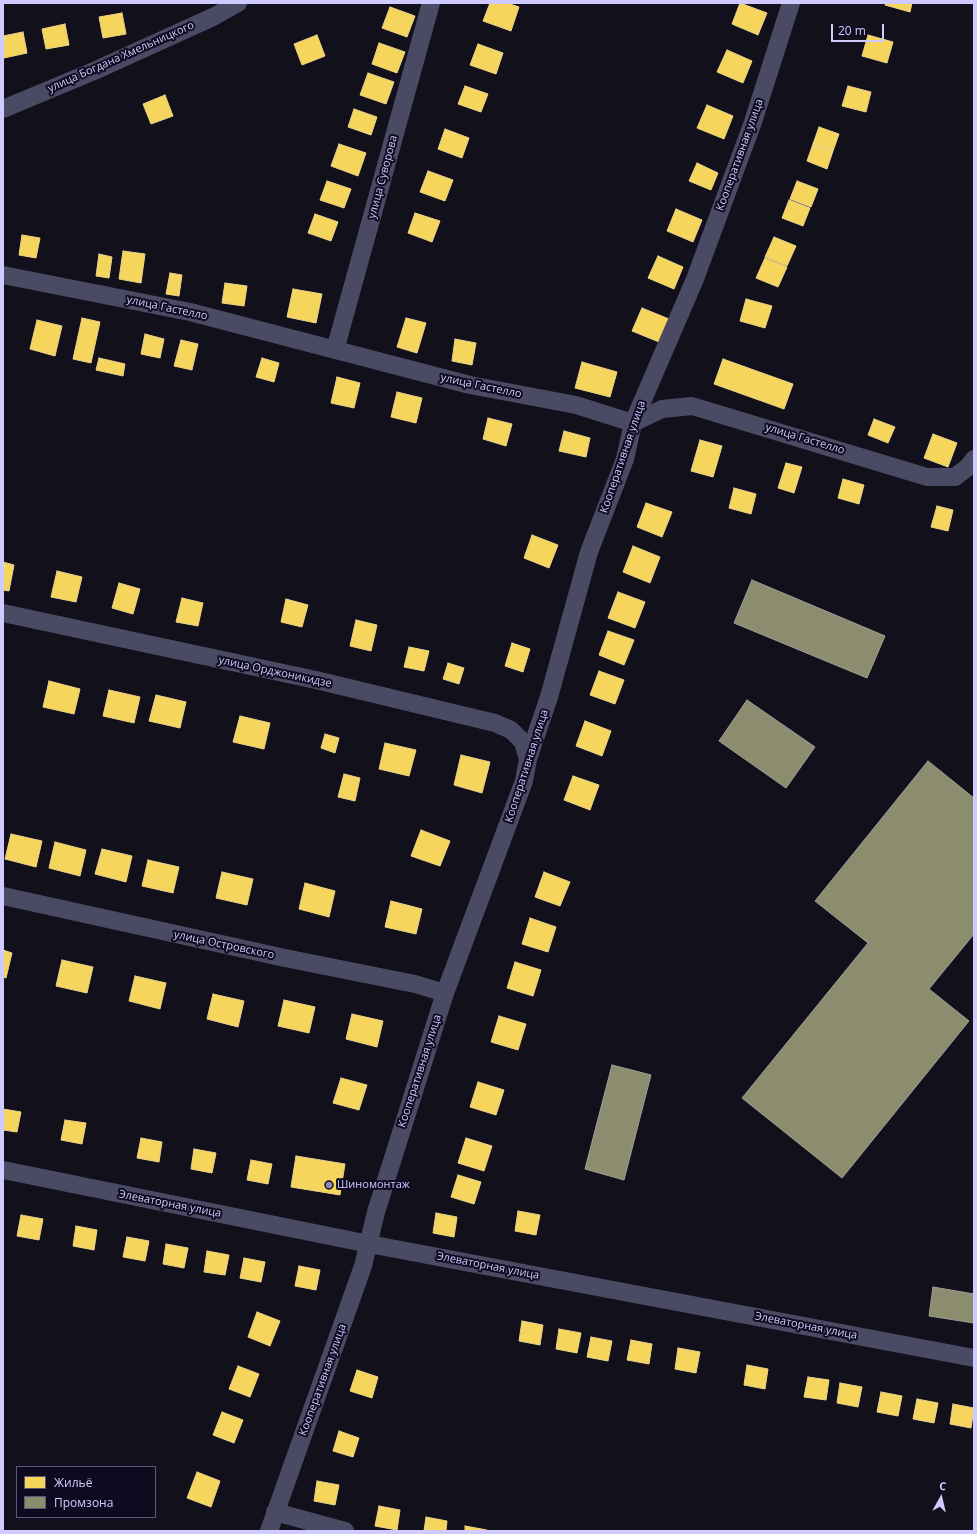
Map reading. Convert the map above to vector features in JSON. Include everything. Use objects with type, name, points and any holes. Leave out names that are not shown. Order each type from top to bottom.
[{"type":"street","name":"улица Богдана Хмельницкого","points":[[3,109],[94,71],[212,10],[238,3]]},
{"type":"street","name":"улица Суворова","points":[[335,350],[431,3]]},
{"type":"street","name":"Кооперативная улица","points":[[269,1531],[370,1244],[376,1212],[445,993],[524,781],[528,759],[550,697],[589,552],[625,459],[633,423],[695,279],[753,122],[792,3]]},
{"type":"street","name":"улица Гастелло","points":[[3,275],[190,312],[470,385],[576,405],[633,423],[662,409],[692,406],[927,476],[954,477],[968,467],[974,459]]},
{"type":"street","name":"улица Орджоникидзе","points":[[3,613],[316,680],[495,723],[511,730],[523,742],[528,759]]},
{"type":"street","name":"улица Островского","points":[[3,896],[285,958],[415,984],[445,993]]},
{"type":"street","name":"Элеваторная улица","points":[[3,1170],[370,1244],[974,1358]]},
{"type":"street","points":[[276,1512],[345,1531]]},
{"type":"building: Жильё","points":[[490,3],[507,3],[519,7],[511,31],[483,21]]},
{"type":"building: Жильё","points":[[740,3],[767,13],[758,35],[732,24]]},
{"type":"building: Жильё","points":[[886,3],[912,3],[910,12],[885,5]]},
{"type":"building: Жильё","points":[[390,7],[415,16],[407,37],[382,28]]},
{"type":"building: Жильё","points":[[122,13],[126,34],[103,38],[99,17]]},
{"type":"building: Жильё","points":[[65,24],[69,45],[46,49],[42,29]]},
{"type":"building: Жильё","points":[[23,32],[27,53],[4,58],[3,36]]},
{"type":"building: Жильё","points":[[317,35],[325,56],[302,65],[294,44]]},
{"type":"building: Жильё","points":[[868,35],[893,42],[887,63],[862,56]]},
{"type":"building: Жильё","points":[[379,43],[405,52],[397,73],[372,64]]},
{"type":"building: Жильё","points":[[478,44],[503,53],[496,74],[470,65]]},
{"type":"building: Жильё","points":[[727,50],[752,61],[743,83],[717,72]]},
{"type":"building: Жильё","points":[[368,73],[394,82],[386,104],[360,95]]},
{"type":"building: Жильё","points":[[465,86],[488,94],[481,112],[458,104]]},
{"type":"building: Жильё","points":[[848,86],[871,92],[866,112],[842,106]]},
{"type":"building: Жильё","points":[[165,95],[173,116],[151,124],[143,104]]},
{"type":"building: Жильё","points":[[707,105],[733,116],[724,139],[697,128]]},
{"type":"building: Жильё","points":[[354,109],[377,117],[371,135],[348,127]]},
{"type":"building: Жильё","points":[[819,127],[839,134],[833,151],[813,144]]},
{"type":"building: Жильё","points":[[445,129],[469,138],[462,158],[438,149]]},
{"type":"building: Жильё","points":[[339,144],[366,153],[358,176],[331,166]]},
{"type":"building: Жильё","points":[[813,144],[833,151],[827,169],[807,161]]},
{"type":"building: Жильё","points":[[697,163],[718,173],[711,190],[689,181]]},
{"type":"building: Жильё","points":[[428,171],[453,180],[445,201],[420,192]]},
{"type":"building: Жильё","points":[[327,181],[351,189],[344,208],[320,200]]},
{"type":"building: Жильё","points":[[797,181],[818,189],[811,207],[790,199]]},
{"type":"building: Жильё","points":[[789,200],[810,208],[803,226],[782,218]]},
{"type":"building: Жильё","points":[[676,209],[702,220],[693,242],[667,231]]},
{"type":"building: Жильё","points":[[415,213],[440,221],[432,242],[408,233]]},
{"type":"building: Жильё","points":[[315,214],[338,222],[331,241],[308,233]]},
{"type":"building: Жильё","points":[[22,235],[40,238],[36,258],[19,255]]},
{"type":"building: Жильё","points":[[774,237],[796,246],[787,266],[765,257]]},
{"type":"building: Жильё","points":[[123,251],[145,254],[141,283],[119,279]]},
{"type":"building: Жильё","points":[[99,254],[112,257],[109,278],[96,276]]},
{"type":"building: Жильё","points":[[658,256],[683,267],[674,289],[648,278]]},
{"type":"building: Жильё","points":[[765,258],[787,267],[778,287],[756,278]]},
{"type":"building: Жильё","points":[[170,273],[182,275],[179,296],[166,294]]},
{"type":"building: Жильё","points":[[225,283],[247,286],[244,306],[222,303]]},
{"type":"building: Жильё","points":[[293,289],[322,294],[316,323],[287,317]]},
{"type":"building: Жильё","points":[[746,299],[772,306],[765,328],[740,321]]},
{"type":"building: Жильё","points":[[642,308],[669,319],[659,342],[632,331]]},
{"type":"building: Жильё","points":[[82,318],[100,322],[91,363],[73,359]]},
{"type":"building: Жильё","points":[[406,318],[426,323],[417,353],[397,347]]},
{"type":"building: Жильё","points":[[37,320],[62,326],[55,356],[30,349]]},
{"type":"building: Жильё","points":[[145,334],[164,339],[160,358],[141,354]]},
{"type":"building: Жильё","points":[[455,339],[476,343],[472,365],[452,361]]},
{"type":"building: Жильё","points":[[181,340],[198,344],[192,370],[174,366]]},
{"type":"building: Жильё","points":[[99,358],[125,364],[123,376],[96,370]]},
{"type":"building: Жильё","points":[[262,358],[279,363],[274,382],[256,377]]},
{"type":"building: Жильё","points":[[723,359],[793,384],[784,409],[714,384]]},
{"type":"building: Жильё","points":[[582,362],[617,372],[610,397],[575,388]]},
{"type":"building: Жильё","points":[[337,377],[360,383],[354,408],[331,403]]},
{"type":"building: Жильё","points":[[397,392],[422,398],[416,423],[391,417]]},
{"type":"building: Жильё","points":[[488,418],[512,424],[506,446],[483,439]]},
{"type":"building: Жильё","points":[[874,419],[895,427],[888,443],[868,435]]},
{"type":"building: Жильё","points":[[564,431],[590,438],[586,457],[559,451]]},
{"type":"building: Жильё","points":[[933,434],[957,443],[948,467],[924,458]]},
{"type":"building: Жильё","points":[[700,440],[722,446],[713,477],[691,471]]},
{"type":"building: Жильё","points":[[786,463],[802,467],[794,493],[778,488]]},
{"type":"building: Жильё","points":[[843,479],[864,485],[859,504],[838,498]]},
{"type":"building: Жильё","points":[[734,488],[756,494],[751,514],[729,508]]},
{"type":"building: Жильё","points":[[646,503],[672,512],[662,537],[637,527]]},
{"type":"building: Жильё","points":[[937,506],[953,510],[948,531],[931,527]]},
{"type":"building: Жильё","points":[[532,535],[558,545],[549,568],[524,558]]},
{"type":"building: Жильё","points":[[633,546],[660,557],[650,583],[623,572]]},
{"type":"building: Жильё","points":[[3,562],[14,565],[9,591],[3,590]]},
{"type":"building: Жильё","points":[[57,571],[82,577],[76,602],[51,597]]},
{"type":"building: Жильё","points":[[119,583],[140,589],[133,614],[112,608]]},
{"type":"building: Жильё","points":[[618,592],[645,602],[635,628],[608,618]]},
{"type":"building: Жильё","points":[[182,598],[203,603],[198,626],[176,622]]},
{"type":"building: Жильё","points":[[286,599],[308,605],[302,627],[281,622]]},
{"type":"building: Жильё","points":[[356,620],[377,625],[371,651],[350,646]]},
{"type":"building: Жильё","points":[[608,631],[634,640],[624,665],[599,655]]},
{"type":"building: Жильё","points":[[512,643],[530,649],[523,672],[505,666]]},
{"type":"building: Жильё","points":[[409,647],[429,651],[424,671],[404,667]]},
{"type":"building: Жильё","points":[[448,663],[464,668],[459,684],[443,679]]},
{"type":"building: Жильё","points":[[599,671],[624,680],[615,704],[590,695]]},
{"type":"building: Жильё","points":[[49,681],[80,689],[74,714],[43,707]]},
{"type":"building: Жильё","points":[[109,690],[140,697],[134,723],[103,716]]},
{"type":"building: Жильё","points":[[156,695],[186,702],[180,728],[149,721]]},
{"type":"building: Жильё","points":[[240,716],[270,723],[264,749],[233,742]]},
{"type":"building: Жильё","points":[[585,721],[611,731],[602,756],[576,746]]},
{"type":"building: Жильё","points":[[325,734],[339,738],[335,753],[321,748]]},
{"type":"building: Жильё","points":[[385,743],[416,750],[409,776],[379,769]]},
{"type":"building: Жильё","points":[[461,755],[490,762],[482,793],[454,785]]},
{"type":"building: Жильё","points":[[344,774],[360,778],[355,801],[338,797]]},
{"type":"building: Жильё","points":[[573,776],[599,785],[590,810],[564,800]]},
{"type":"building: Жильё","points":[[421,830],[450,841],[440,866],[411,856]]},
{"type":"building: Жильё","points":[[11,834],[42,841],[36,867],[5,859]]},
{"type":"building: Жильё","points":[[55,842],[86,850],[80,876],[49,868]]},
{"type":"building: Жильё","points":[[102,849],[132,856],[126,882],[95,874]]},
{"type":"building: Жильё","points":[[148,860],[179,867],[173,893],[142,886]]},
{"type":"building: Жильё","points":[[222,872],[253,879],[247,905],[216,898]]},
{"type":"building: Жильё","points":[[544,872],[570,882],[560,906],[535,897]]},
{"type":"building: Жильё","points":[[305,883],[335,891],[329,917],[299,909]]},
{"type":"building: Жильё","points":[[391,901],[422,909],[416,934],[385,927]]},
{"type":"building: Жильё","points":[[530,918],[556,927],[548,952],[522,944]]},
{"type":"building: Жильё","points":[[3,950],[12,953],[6,978],[3,977]]},
{"type":"building: Жильё","points":[[62,960],[93,967],[87,993],[56,986]]},
{"type":"building: Жильё","points":[[515,962],[541,970],[533,996],[507,988]]},
{"type":"building: Жильё","points":[[135,976],[166,983],[160,1009],[129,1001]]},
{"type":"building: Жильё","points":[[213,994],[244,1001],[238,1027],[207,1019]]},
{"type":"building: Жильё","points":[[284,1000],[315,1007],[309,1033],[278,1026]]},
{"type":"building: Жильё","points":[[352,1014],[383,1021],[377,1047],[346,1039]]},
{"type":"building: Жильё","points":[[499,1016],[526,1024],[518,1050],[491,1042]]},
{"type":"building: Жильё","points":[[341,1078],[367,1085],[359,1110],[333,1103]]},
{"type":"building: Жильё","points":[[478,1082],[504,1090],[496,1115],[470,1107]]},
{"type":"building: Жильё","points":[[3,1109],[21,1112],[17,1132],[3,1130]]},
{"type":"building: Жильё","points":[[65,1120],[86,1123],[82,1144],[61,1140]]},
{"type":"building: Жильё","points":[[141,1138],[162,1142],[159,1162],[137,1158]]},
{"type":"building: Жильё","points":[[466,1138],[492,1146],[484,1171],[458,1163]]},
{"type":"building: Жильё","points":[[194,1149],[216,1153],[212,1173],[191,1169]]},
{"type":"building: Жильё","points":[[296,1156],[345,1164],[340,1195],[291,1187]]},
{"type":"building: Жильё","points":[[251,1160],[272,1164],[268,1184],[247,1180]]},
{"type":"building: Жильё","points":[[458,1175],[481,1182],[474,1204],[451,1197]]},
{"type":"building: Жильё","points":[[518,1211],[540,1215],[536,1235],[515,1231]]},
{"type":"building: Жильё","points":[[436,1213],[457,1217],[454,1237],[433,1233]]},
{"type":"building: Жильё","points":[[21,1215],[43,1219],[39,1240],[17,1236]]},
{"type":"building: Жильё","points":[[76,1226],[97,1230],[94,1250],[73,1246]]},
{"type":"building: Жильё","points":[[127,1237],[149,1241],[145,1261],[123,1257]]},
{"type":"building: Жильё","points":[[166,1244],[188,1248],[184,1268],[163,1264]]},
{"type":"building: Жильё","points":[[207,1251],[229,1255],[225,1275],[204,1272]]},
{"type":"building: Жильё","points":[[244,1258],[265,1262],[261,1282],[240,1278]]},
{"type":"building: Жильё","points":[[299,1266],[320,1270],[316,1290],[295,1286]]},
{"type":"building: Жильё","points":[[257,1312],[280,1321],[270,1346],[248,1337]]},
{"type":"building: Жильё","points":[[522,1321],[543,1325],[540,1345],[519,1341]]},
{"type":"building: Жильё","points":[[559,1329],[581,1333],[577,1353],[556,1349]]},
{"type":"building: Жильё","points":[[591,1337],[612,1341],[608,1361],[587,1357]]},
{"type":"building: Жильё","points":[[631,1340],[652,1344],[649,1364],[627,1360]]},
{"type":"building: Жильё","points":[[678,1348],[700,1352],[696,1373],[675,1369]]},
{"type":"building: Жильё","points":[[747,1365],[768,1369],[765,1389],[744,1385]]},
{"type":"building: Жильё","points":[[238,1366],[259,1374],[250,1397],[229,1389]]},
{"type":"building: Жильё","points":[[357,1370],[378,1377],[372,1398],[350,1391]]},
{"type":"building: Жильё","points":[[808,1377],[829,1380],[826,1400],[804,1397]]},
{"type":"building: Жильё","points":[[840,1383],[862,1387],[858,1407],[837,1403]]},
{"type":"building: Жильё","points":[[881,1392],[902,1396],[898,1416],[877,1412]]},
{"type":"building: Жильё","points":[[917,1399],[938,1403],[934,1423],[913,1419]]},
{"type":"building: Жильё","points":[[953,1404],[974,1408],[971,1428],[950,1424]]},
{"type":"building: Жильё","points":[[222,1412],[243,1420],[234,1443],[213,1435]]},
{"type":"building: Жильё","points":[[339,1431],[359,1438],[353,1457],[333,1451]]},
{"type":"building: Жильё","points":[[197,1472],[220,1481],[211,1507],[187,1498]]},
{"type":"building: Жильё","points":[[317,1481],[339,1485],[335,1505],[314,1501]]},
{"type":"building: Жильё","points":[[379,1506],[400,1510],[397,1530],[375,1526]]},
{"type":"building: Жильё","points":[[426,1517],[447,1521],[446,1531],[424,1531]]},
{"type":"building: Жильё","points":[[465,1526],[487,1530],[487,1531],[465,1531]]},
{"type":"building: Промзона","points":[[752,580],[885,636],[867,678],[734,623]]},
{"type":"building: Промзона","points":[[747,700],[815,747],[786,788],[719,741]]},
{"type":"building: Промзона","points":[[928,761],[974,798],[974,934],[929,989],[969,1021],[842,1178],[742,1098],[868,943],[815,901]]},
{"type":"building: Промзона","points":[[612,1065],[651,1075],[624,1180],[585,1169]]},
{"type":"building: Промзона","points":[[933,1287],[974,1294],[974,1323],[929,1316]]},
{"type":"place","name":"Шиномонтаж","points":[[329,1185]]}]
